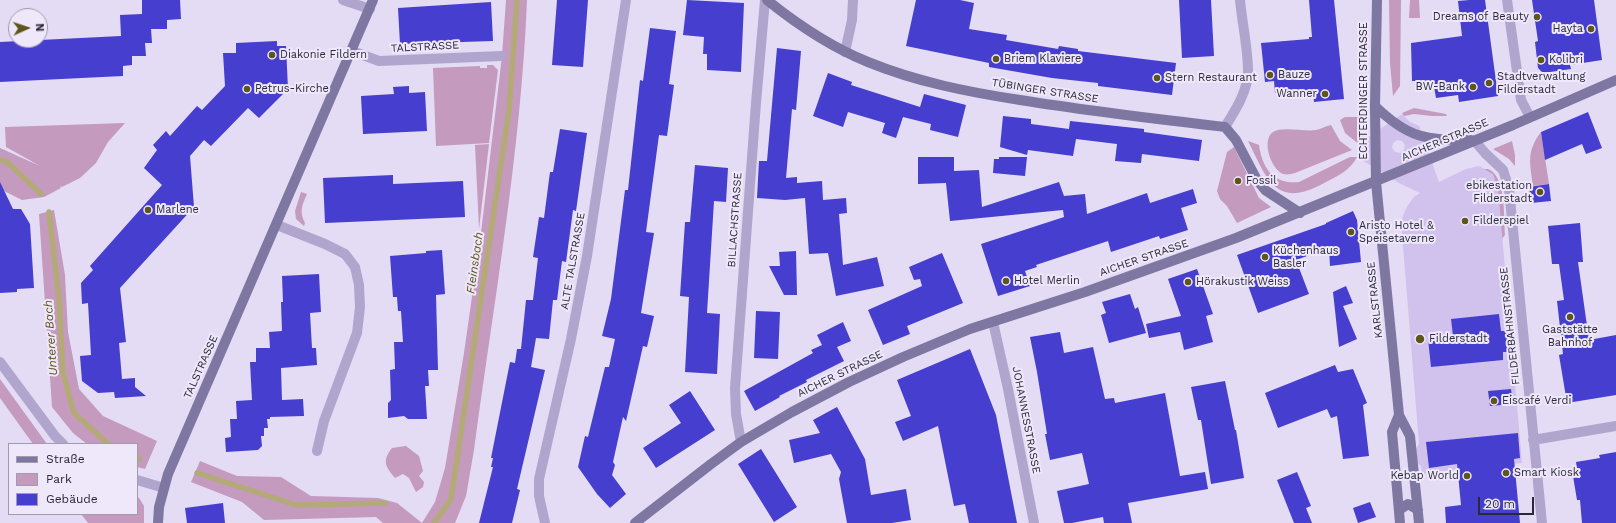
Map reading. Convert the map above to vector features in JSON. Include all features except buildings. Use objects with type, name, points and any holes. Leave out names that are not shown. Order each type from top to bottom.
[{"type":"main road","name":"TÜBINGER STRASSE","points":[[766,0],[797,23],[845,52],[892,71],[925,82],[1048,105],[1225,127]]},
{"type":"main road","name":"ECHTERDINGER STRASSE","points":[[1376,182],[1375,106],[1377,0]]},
{"type":"main road","name":"TALSTRASSE","points":[[158,523],[164,488],[175,458],[277,225],[371,4]]},
{"type":"main road","name":"AICHER STRASSE","points":[[635,523],[741,442],[792,412],[849,382],[947,338],[1196,253],[1300,213],[1616,80]]},
{"type":"main road","points":[[1375,106],[1402,129],[1423,137],[1442,140],[1474,140]]},
{"type":"main road","points":[[1225,127],[1236,140],[1256,180],[1265,190],[1300,213]]},
{"type":"main road","name":"KARLSTRASSE","points":[[1376,182],[1398,415],[1410,436],[1419,523]]},
{"type":"main road","name":"KARLSTRASSE","points":[[1398,415],[1392,432],[1400,523]]},
{"type":"main road","points":[[1398,510],[1408,504],[1418,510]]},
{"type":"street","points":[[343,0],[371,4]]},
{"type":"street","name":"ALTE TALSTRASSE","points":[[545,523],[539,496],[539,479],[571,339],[587,256],[626,0]]},
{"type":"street","name":"BILLACHSTRASSE","points":[[741,442],[736,414],[735,388],[766,0]]},
{"type":"street","points":[[845,52],[852,20],[853,0]]},
{"type":"street","points":[[1225,127],[1237,108],[1248,72],[1240,0]]},
{"type":"street","points":[[1507,0],[1521,100],[1530,117]]},
{"type":"street","name":"TALSTRASSE","points":[[352,51],[379,62],[501,56]]},
{"type":"street","name":"FILDERBAHNSTRASSE","points":[[1474,140],[1503,170],[1510,189],[1542,523]]},
{"type":"street","points":[[277,225],[325,244],[345,254],[355,267],[360,285],[360,307],[357,333],[324,422],[317,451]]},
{"type":"street","name":"JOHANNESSTRASSE","points":[[993,322],[1008,389],[1034,523]]},
{"type":"street","points":[[0,362],[55,436],[62,443]]},
{"type":"street","points":[[1533,440],[1616,426]]},
{"type":"street","points":[[138,480],[164,488]]},
{"type":"green space","points":[[506,0],[527,0],[519,113],[506,226],[466,496],[455,523],[422,523],[435,502],[445,468],[464,353],[481,233],[502,56]]},
{"type":"green space","points":[[1389,0],[1401,0],[1400,86],[1393,96],[1390,63]]},
{"type":"green space","points":[[1410,0],[1419,0],[1420,18],[1409,18]]},
{"type":"green space","points":[[487,65],[493,65],[498,70],[489,143],[436,146],[433,68],[480,66],[480,68],[487,68]]},
{"type":"green space","points":[[1414,108],[1446,114],[1447,116],[1414,114],[1404,116],[1402,113]]},
{"type":"green space","points":[[1345,117],[1361,117],[1360,145],[1345,133],[1340,120]]},
{"type":"green space","points":[[125,123],[108,142],[96,163],[80,178],[62,187],[60,186],[61,188],[44,197],[22,200],[0,189],[0,148],[40,166],[6,147],[5,127]]},
{"type":"green space","points":[[1331,125],[1340,141],[1352,150],[1291,174],[1283,174],[1271,161],[1268,141],[1269,136],[1273,132],[1282,129],[1316,130]]},
{"type":"green space","points":[[1541,132],[1549,184],[1533,186],[1530,158],[1533,146]]},
{"type":"green space","points":[[1248,141],[1259,145],[1266,168],[1276,178],[1283,181],[1299,182],[1350,157],[1357,157],[1351,166],[1326,182],[1309,190],[1296,193],[1285,192],[1276,187],[1268,179]]},
{"type":"green space","points":[[1512,141],[1515,155],[1515,166],[1509,159],[1493,149]]},
{"type":"green space","points":[[489,144],[479,229],[475,145]]},
{"type":"green space","points":[[1234,147],[1259,198],[1271,207],[1237,223],[1227,206],[1220,199],[1217,191],[1227,152]]},
{"type":"green space","points":[[1478,169],[1488,169],[1494,173],[1501,188],[1503,198],[1505,235],[1487,257]]},
{"type":"green space","points":[[301,192],[307,194],[302,208],[302,215],[305,223],[304,226],[296,219],[295,211]]},
{"type":"green space","points":[[54,210],[65,275],[68,332],[79,389],[103,416],[157,441],[145,469],[138,467],[138,443],[86,443],[73,433],[52,407],[39,214]]},
{"type":"green space","points":[[0,379],[46,443],[32,443],[0,398]]},
{"type":"green space","points":[[406,446],[419,456],[423,471],[419,476],[424,482],[423,487],[416,492],[409,478],[403,474],[395,478],[387,467],[386,463],[387,456],[392,448]]},
{"type":"green space","points":[[200,461],[237,476],[281,477],[311,496],[378,498],[397,503],[422,523],[383,523],[376,517],[264,520],[242,502],[191,482]]},
{"type":"green space","points":[[138,498],[144,506],[144,523],[88,523],[82,515],[138,515]]},
{"type":"shaded area","points":[[1402,114],[1410,122],[1419,126],[1439,182],[1466,169],[1479,166],[1493,174],[1498,188],[1522,463],[1435,472],[1433,475],[1430,473],[1422,474],[1421,466],[1410,458],[1419,444],[1401,221],[1406,208],[1414,197],[1420,193],[1399,183],[1357,157],[1361,142]],"holes":[[[1397,140],[1402,141],[1405,145],[1404,150],[1400,153],[1395,152],[1392,148],[1393,143]]]},
{"type":"waterway","name":"Fleinsbach","points":[[434,523],[451,499],[509,110],[517,0]]},
{"type":"waterway","name":"Unterer Bach","points":[[0,160],[7,162],[41,194]]},
{"type":"waterway","name":"Unterer Bach","points":[[49,212],[59,298],[63,373],[74,413],[108,443]]},
{"type":"waterway","points":[[197,473],[296,505],[385,503]]},
{"type":"place","name":"Dreams of Beauty","points":[[1537,17]]},
{"type":"place","name":"Hayta","points":[[1591,29]]},
{"type":"place","name":"Diakonie Fildern","points":[[272,55]]},
{"type":"place","name":"Briem Klaviere","points":[[996,59]]},
{"type":"place","name":"Kolibri","points":[[1541,60]]},
{"type":"place","name":"Bauze","points":[[1270,75]]},
{"type":"place","name":"Stern Restaurant","points":[[1157,78]]},
{"type":"place","name":"Stadtverwaltung Filderstadt","points":[[1489,83]]},
{"type":"place","name":"BW-Bank","points":[[1473,87]]},
{"type":"place","name":"Petrus-Kirche","points":[[247,89]]},
{"type":"place","name":"Wanner","points":[[1325,94]]},
{"type":"place","name":"Fossil","points":[[1238,181]]},
{"type":"place","name":"ebikestation Filderstadt","points":[[1540,192]]},
{"type":"place","name":"Marlene","points":[[148,210]]},
{"type":"place","name":"Filderspiel","points":[[1465,221]]},
{"type":"place","name":"Aristo Hotel & Speisetaverne","points":[[1351,232]]},
{"type":"place","name":"Küchenhaus Basler","points":[[1265,257]]},
{"type":"place","name":"Hotel Merlin","points":[[1006,281]]},
{"type":"place","name":"Hörakustik Weiss","points":[[1188,282]]},
{"type":"place","name":"Gaststätte Bahnhof","points":[[1570,317]]},
{"type":"place","name":"Filderstadt","points":[[1420,339]]},
{"type":"place","name":"Eiscafé Verdi","points":[[1494,401]]},
{"type":"place","name":"Smart Kiosk","points":[[1506,473]]},
{"type":"place","name":"Kebap World","points":[[1467,476]]}]
